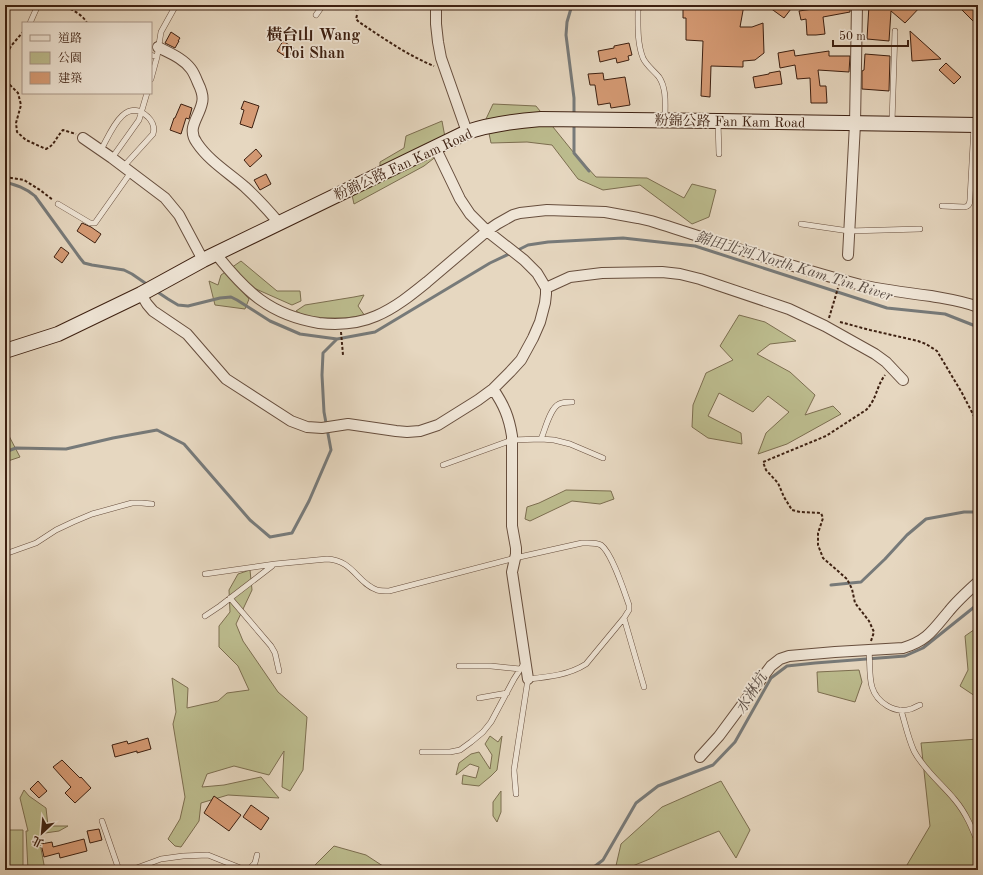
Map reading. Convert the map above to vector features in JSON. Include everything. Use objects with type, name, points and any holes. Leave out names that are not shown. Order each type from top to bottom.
[{"type":"main road","name":"粉錦公路 Fan Kam Road","points":[[5,351],[58,334],[141,294],[203,260],[477,128],[534,120],[665,120],[976,125]]},
{"type":"street","points":[[436,5],[438,42],[445,70],[467,132]]},
{"type":"street","points":[[848,255],[855,124],[857,5]]},
{"type":"street","points":[[158,52],[183,60],[191,69],[202,90],[203,102],[193,128],[193,135],[196,142],[217,164],[246,188],[279,223]]},
{"type":"street","points":[[83,138],[165,198],[179,215],[203,260]]},
{"type":"street","points":[[141,294],[146,304],[153,311],[187,334],[226,379],[291,421],[307,427],[322,428],[348,424],[407,432],[420,431],[438,425],[493,389],[521,360],[534,338],[540,322],[545,303],[546,288],[537,273],[524,260],[470,214],[460,199],[435,147]]},
{"type":"street","points":[[216,254],[240,283],[266,304],[279,312],[308,321],[326,324],[341,324],[362,321],[390,309],[415,291],[487,230],[513,215],[547,210],[605,212],[622,214],[651,221],[862,285],[967,303],[978,307]]},
{"type":"street","points":[[546,288],[570,277],[602,273],[662,272],[680,274],[700,279],[789,309],[825,326],[875,354],[886,362],[903,380]]},
{"type":"street","points":[[493,389],[500,399],[510,423],[512,440],[512,526],[516,548],[512,572],[523,665],[528,678]]},
{"type":"street","points":[[700,757],[719,736],[771,666],[780,659],[789,656],[903,648],[912,645],[921,641],[938,625],[949,611],[978,582]]},
{"type":"lane","points":[[30,22],[38,5]]},
{"type":"lane","points":[[152,75],[161,32],[176,5]]},
{"type":"lane","points":[[316,15],[323,5]]},
{"type":"lane","points":[[644,5],[637,7],[639,42],[644,60],[662,83],[665,120]]},
{"type":"lane","points":[[892,124],[895,31]]},
{"type":"lane","points":[[152,55],[158,52]]},
{"type":"lane","points":[[112,158],[139,120],[147,94]]},
{"type":"lane","points":[[58,204],[90,223],[95,223],[127,169],[153,134],[153,124],[147,116],[137,110],[124,114],[114,126],[101,150]]},
{"type":"lane","points":[[718,121],[719,154]]},
{"type":"lane","points":[[942,206],[966,207],[969,205],[976,125]]},
{"type":"lane","points":[[801,224],[850,231],[920,229]]},
{"type":"lane","points":[[541,439],[552,411],[556,406],[560,403],[572,402]]},
{"type":"lane","points":[[443,465],[512,440],[554,440],[570,444],[603,458]]},
{"type":"lane","points":[[5,554],[36,543],[56,530],[92,514],[132,503],[152,504]]},
{"type":"lane","points":[[205,574],[275,564],[334,559],[350,568],[370,586],[377,590],[390,591],[514,558],[582,543],[598,544],[601,546],[606,551],[614,566],[629,605],[629,610],[586,664],[545,678],[528,678],[514,770],[516,794]]},
{"type":"lane","points":[[205,616],[275,564]]},
{"type":"lane","points":[[230,598],[271,646],[275,653],[279,671]]},
{"type":"lane","points":[[624,618],[644,687]]},
{"type":"lane","points":[[869,650],[872,687],[876,696],[883,703],[892,708],[901,710],[911,709],[920,705]]},
{"type":"lane","points":[[459,666],[523,665]]},
{"type":"lane","points":[[422,752],[440,753],[460,750],[472,742],[491,722],[523,665]]},
{"type":"lane","points":[[479,698],[507,693]]},
{"type":"lane","points":[[901,710],[914,752],[935,780],[955,800],[965,813],[978,843]]},
{"type":"lane","points":[[102,821],[119,870]]},
{"type":"lane","points":[[131,870],[161,859],[208,855],[243,869],[250,868],[255,863],[257,855]]},
{"type":"path","points":[[46,5],[64,6],[79,14],[86,22]]},
{"type":"path","points":[[356,7],[356,19],[358,22],[424,62],[445,70]]},
{"type":"path","points":[[5,58],[11,46],[22,33]]},
{"type":"path","points":[[5,83],[10,85],[18,93],[22,104],[16,123],[17,132],[26,140],[46,149],[52,147],[58,135],[63,130],[83,138]]},
{"type":"path","points":[[5,176],[24,180],[58,204]]},
{"type":"path","points":[[839,284],[829,318],[862,328],[918,341],[926,344],[937,352],[962,393],[978,427]]},
{"type":"path","points":[[341,330],[343,355]]},
{"type":"path","points":[[869,650],[874,632],[869,621],[855,603],[852,589],[847,579],[823,558],[820,551],[818,545],[818,533],[823,518],[821,513],[792,510],[778,483],[766,470],[762,462],[826,436],[866,410],[871,405],[882,379],[892,368]]},
{"type":"green space","points":[[493,104],[536,106],[574,153],[596,177],[647,178],[684,198],[692,184],[716,190],[709,217],[692,224],[640,185],[603,190],[578,179],[552,145],[527,142],[491,143],[486,119]]},
{"type":"green space","points":[[442,121],[447,148],[424,166],[354,204],[352,195],[380,181],[380,162],[404,148],[406,136]]},
{"type":"green space","points":[[241,261],[277,291],[300,291],[301,301],[292,305],[256,289],[240,289],[249,299],[245,309],[215,305],[209,281],[218,285],[221,275]]},
{"type":"green space","points":[[364,295],[358,306],[365,316],[344,318],[309,318],[296,311],[305,305]]},
{"type":"green space","points":[[739,315],[765,322],[796,341],[770,344],[757,354],[790,372],[815,395],[805,415],[833,406],[841,414],[787,444],[758,454],[766,433],[789,412],[768,396],[753,412],[719,393],[708,416],[741,433],[742,444],[708,438],[692,427],[693,405],[706,373],[733,360],[720,346]]},
{"type":"green space","points":[[9,436],[20,457],[5,462],[5,438]]},
{"type":"green space","points":[[566,490],[611,491],[614,499],[600,504],[572,501],[530,521],[525,519],[527,507]]},
{"type":"green space","points":[[250,570],[252,590],[236,624],[243,641],[278,692],[307,717],[303,770],[290,791],[282,787],[284,751],[269,775],[234,766],[207,774],[202,787],[224,785],[261,777],[279,798],[228,795],[201,803],[199,821],[181,847],[175,846],[168,839],[180,819],[185,797],[173,724],[176,712],[172,678],[188,688],[187,708],[218,701],[227,693],[249,690],[238,666],[219,647],[219,626],[230,612],[229,590],[238,574]]},
{"type":"green space","points":[[978,627],[978,714],[975,696],[960,686],[968,670],[965,636]]},
{"type":"green space","points":[[859,670],[862,682],[855,702],[818,692],[817,672]]},
{"type":"green space","points":[[490,736],[498,742],[502,736],[497,770],[479,786],[462,784],[463,775],[476,778],[479,767],[470,764],[456,775],[459,763],[471,754],[479,752],[490,769],[492,755],[485,744]]},
{"type":"green space","points":[[978,739],[978,870],[904,870],[930,826],[921,743]]},
{"type":"green space","points":[[721,781],[750,830],[736,858],[719,831],[626,870],[615,870],[621,844],[662,807]]},
{"type":"green space","points":[[24,790],[29,796],[46,808],[48,826],[68,826],[59,831],[45,833],[39,838],[45,870],[28,870],[26,831],[28,831],[20,798]]},
{"type":"green space","points":[[501,791],[501,812],[497,822],[493,816],[493,802]]},
{"type":"green space","points":[[5,830],[23,830],[23,870],[5,870]]},
{"type":"green space","points":[[334,846],[366,855],[389,870],[310,870]]},
{"type":"building","points":[[683,5],[744,5],[740,27],[752,27],[763,23],[764,53],[755,60],[743,61],[743,67],[711,66],[710,97],[701,96],[703,41],[686,40],[686,18],[683,18]]},
{"type":"building","points":[[766,5],[794,5],[784,18]]},
{"type":"building","points":[[850,5],[850,12],[823,17],[825,34],[807,35],[806,19],[801,20],[799,11]]},
{"type":"building","points":[[869,5],[922,5],[905,23],[891,11],[889,41],[867,39]]},
{"type":"building","points":[[957,5],[978,5],[978,26]]},
{"type":"building","points":[[910,31],[941,59],[912,61]]},
{"type":"building","points":[[171,32],[180,38],[175,48],[165,43]]},
{"type":"building","points":[[283,41],[294,48],[288,58],[277,51]]},
{"type":"building","points":[[629,43],[632,55],[628,56],[629,60],[617,63],[616,58],[600,62],[598,51]]},
{"type":"building","points":[[794,50],[795,56],[829,51],[829,56],[850,56],[849,72],[818,70],[820,86],[826,86],[827,103],[811,103],[810,78],[797,79],[795,65],[780,68],[778,53]]},
{"type":"building","points":[[865,54],[890,56],[889,91],[862,89],[862,71],[864,70]]},
{"type":"building","points":[[946,63],[961,77],[954,84],[939,70]]},
{"type":"building","points":[[780,71],[782,84],[755,88],[753,77]]},
{"type":"building","points":[[603,73],[604,80],[625,77],[630,105],[611,108],[610,103],[598,105],[595,85],[590,85],[588,74]]},
{"type":"building","points":[[244,101],[259,106],[252,128],[240,124],[244,110],[241,109]]},
{"type":"building","points":[[181,104],[192,108],[189,119],[186,118],[181,134],[170,130]]},
{"type":"building","points":[[256,149],[262,156],[250,167],[244,160]]},
{"type":"building","points":[[266,174],[271,184],[260,190],[254,180]]},
{"type":"building","points":[[82,223],[101,234],[95,243],[77,231]]},
{"type":"building","points":[[61,247],[69,253],[62,263],[54,257]]},
{"type":"building","points":[[148,738],[151,749],[115,757],[112,745],[127,741],[128,744]]},
{"type":"building","points":[[62,760],[91,788],[75,803],[65,793],[71,787],[53,767]]},
{"type":"building","points":[[38,781],[47,791],[39,798],[30,789]]},
{"type":"building","points":[[214,796],[241,815],[229,831],[204,813]]},
{"type":"building","points":[[251,805],[269,818],[261,830],[243,817]]},
{"type":"building","points":[[99,829],[102,840],[90,843],[87,831]]},
{"type":"building","points":[[84,839],[87,851],[60,858],[59,853],[44,857],[41,844],[52,842],[53,847]]},
{"type":"waterway","points":[[572,5],[567,22],[566,35],[574,98],[574,116]]},
{"type":"waterway","points":[[574,124],[574,153],[589,171]]},
{"type":"waterway","points":[[5,182],[24,189],[35,196],[84,263],[124,270],[148,285]]},
{"type":"waterway","name":"錦田北河 North Kam Tin River","points":[[516,251],[528,245],[548,242],[623,238],[695,246],[887,308],[945,314],[978,327]]},
{"type":"waterway","name":"錦田北河 North Kam Tin River","points":[[156,291],[178,305],[188,306],[220,298],[231,297],[270,321],[300,334],[337,339],[375,332],[490,263],[511,253]]},
{"type":"waterway","points":[[5,452],[16,448],[66,449],[157,430],[184,444],[250,520],[270,537],[292,533],[309,501],[331,450],[324,412],[322,375],[323,353],[337,339]]},
{"type":"waterway","points":[[831,585],[861,582],[907,535],[926,519],[964,512],[978,512]]},
{"type":"waterway","name":"水淋坑","points":[[590,870],[603,860],[636,803],[658,786],[713,765],[735,742],[771,678],[787,666],[905,656],[923,648],[978,604]]},
{"type":"waterway","name":"水淋坑","points":[[476,870],[487,870]]},
{"type":"district","name":"橫台山 Wang Toi Shan","points":[[313,43]]}]
